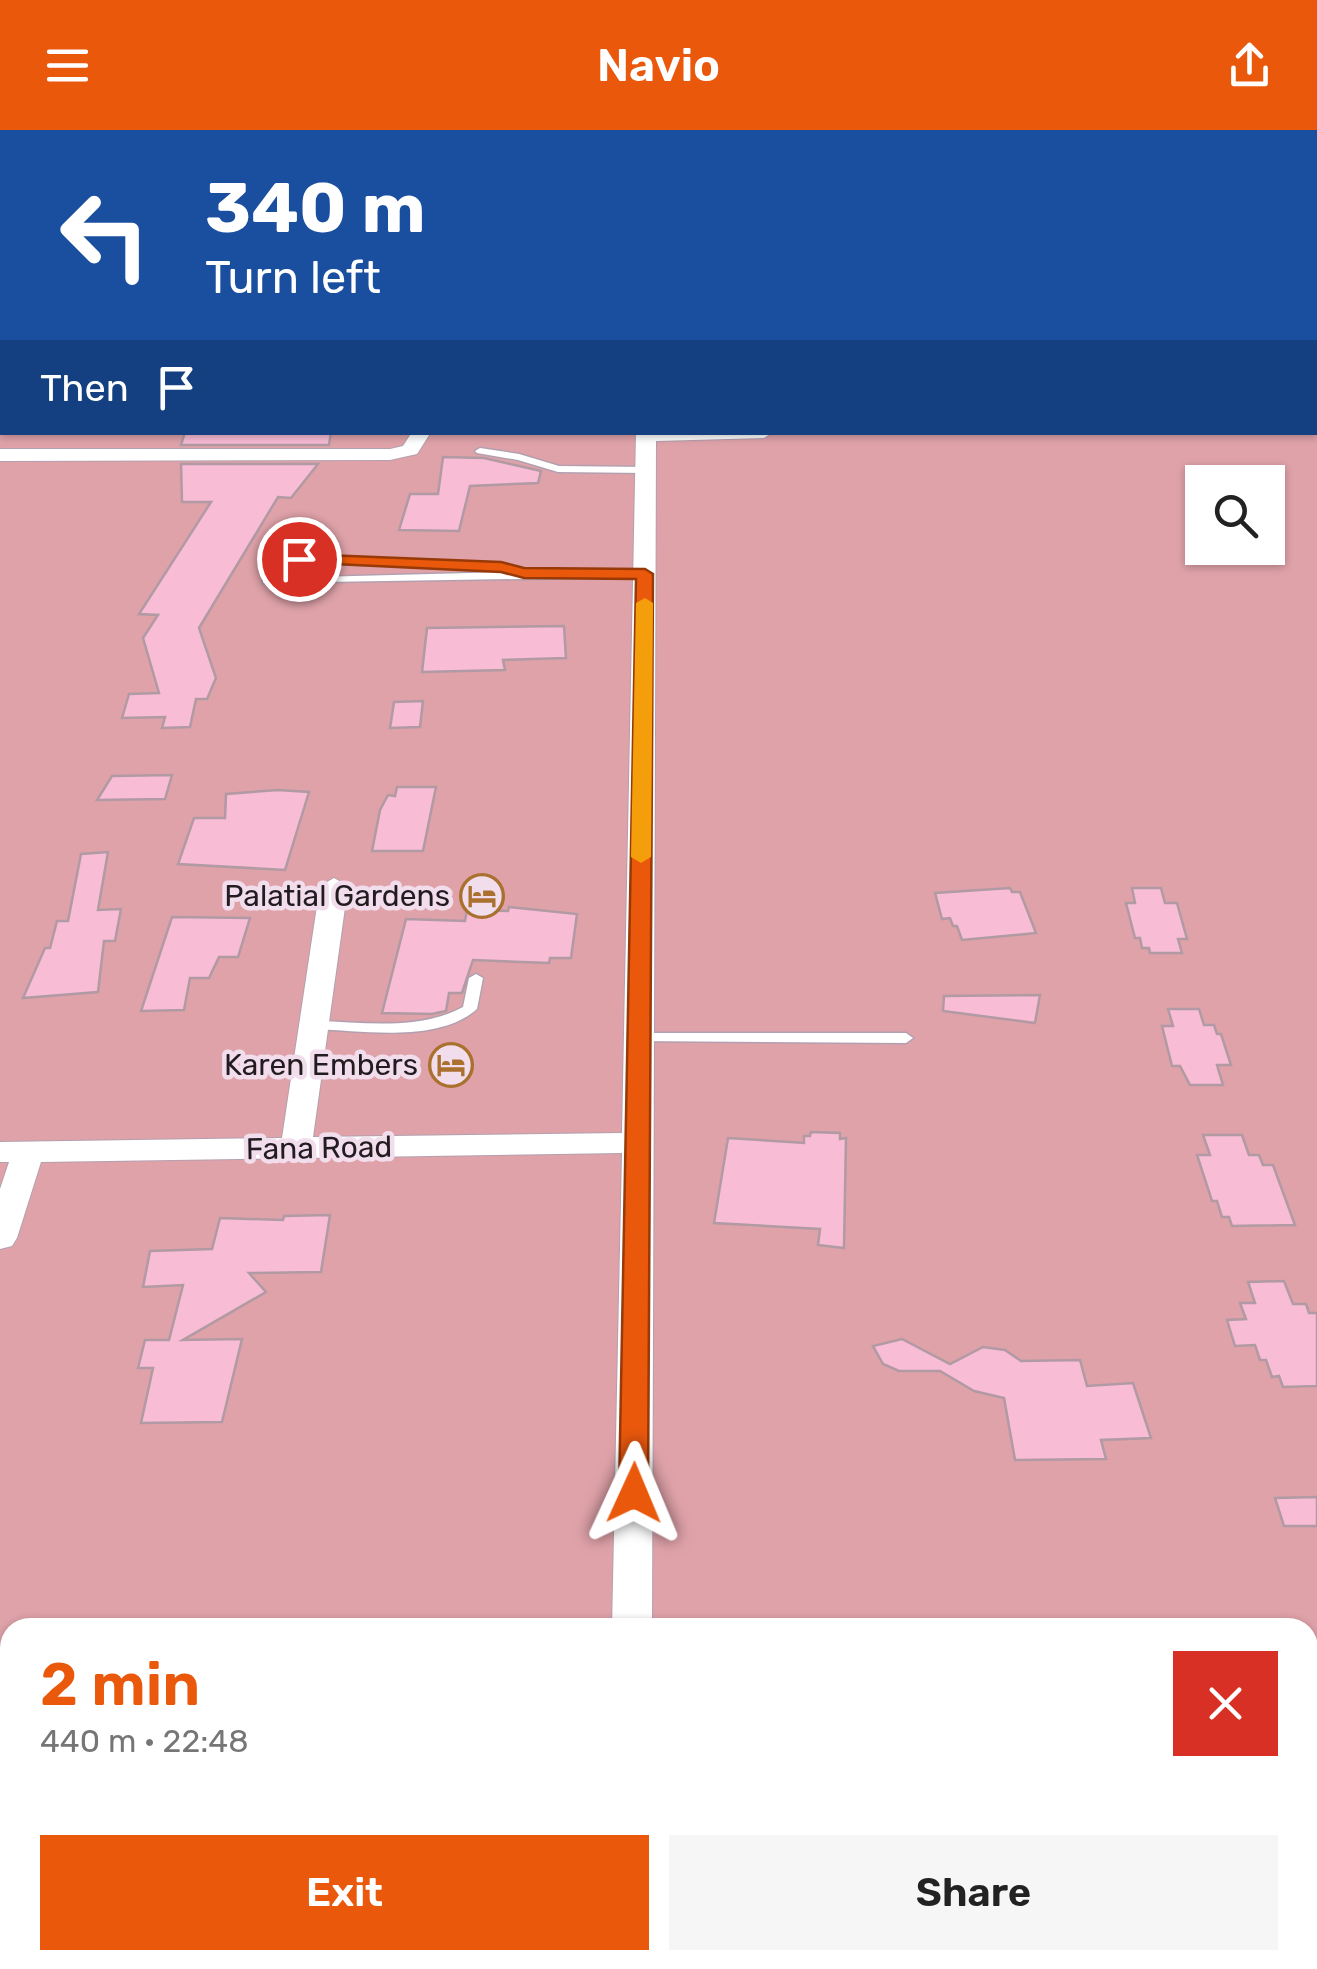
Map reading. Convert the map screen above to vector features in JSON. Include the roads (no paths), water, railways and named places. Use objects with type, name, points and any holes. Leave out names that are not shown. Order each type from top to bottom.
[{"type":"street","points":[[0,455],[374,455],[410,452],[418,447],[421,435]]},
{"type":"street","points":[[632,1618],[646,435]]},
{"type":"street","points":[[296,1148],[334,886]]},
{"type":"street","name":"Fana Road","points":[[15,1152],[638,1144]]},
{"type":"street","points":[[0,1238],[15,1152]]},
{"type":"lane","points":[[480,451],[518,456],[558,470],[646,470]]},
{"type":"lane","points":[[524,573],[501,567],[278,559],[280,567],[267,581],[472,578],[524,573],[645,574]]},
{"type":"lane","points":[[312,581],[319,559]]},
{"type":"lane","points":[[316,1025],[435,1025],[470,1008],[476,978]]},
{"type":"lane","points":[[638,1038],[906,1038]]},
{"type":"place","name":"Palatial Gardens","points":[[482,896]]},
{"type":"place","name":"Karen Embers","points":[[451,1065]]}]
